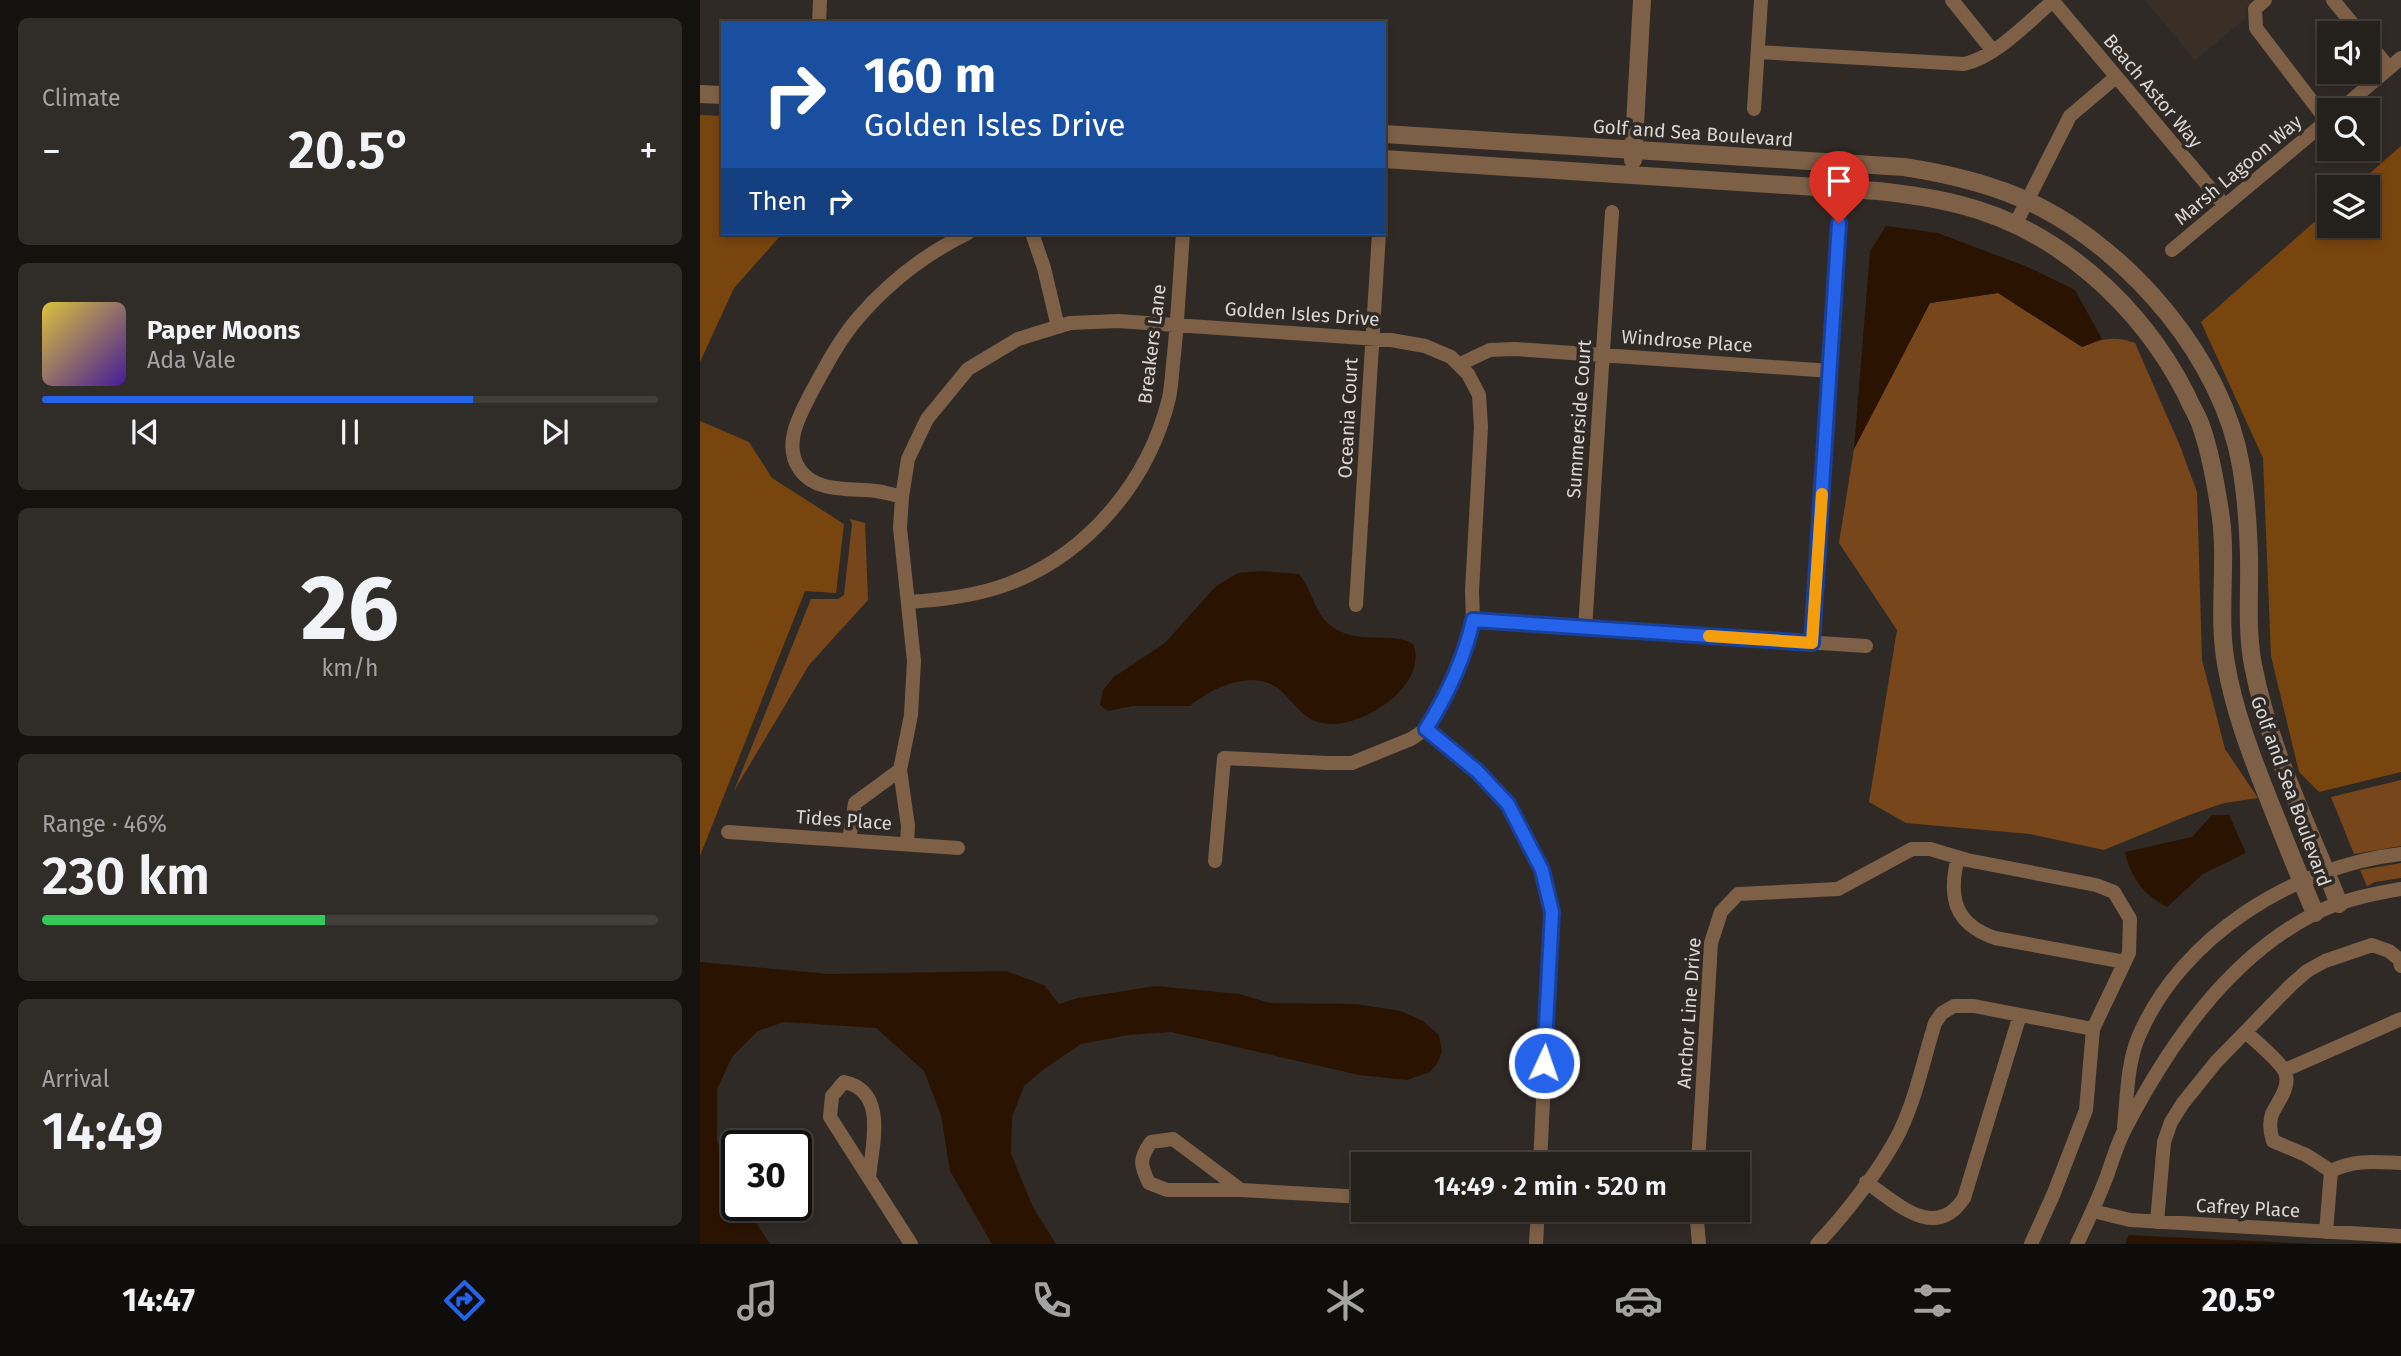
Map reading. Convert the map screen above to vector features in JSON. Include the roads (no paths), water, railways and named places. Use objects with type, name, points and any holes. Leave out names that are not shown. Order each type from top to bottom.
[{"type":"street","points":[[819,21],[820,0]]},
{"type":"street","points":[[1632,174],[1642,0]]},
{"type":"street","points":[[1754,109],[1761,0]]},
{"type":"street","points":[[1952,0],[1993,51]]},
{"type":"street","points":[[2265,0],[2255,9],[2256,28],[2317,106]]},
{"type":"street","points":[[2333,0],[2350,21]]},
{"type":"street","points":[[1758,52],[1964,64],[1978,61],[1993,51],[2052,1]]},
{"type":"street","name":"Beach Astor Way","points":[[2052,1],[2225,206]]},
{"type":"street","points":[[2380,57],[2389,68]]},
{"type":"street","points":[[2354,98],[2401,58]]},
{"type":"street","points":[[2015,225],[2070,116],[2116,77]]},
{"type":"street","points":[[700,94],[721,95]]},
{"type":"street","name":"Marsh Lagoon Way","points":[[2172,250],[2317,129]]},
{"type":"street","name":"Golf and Sea Boulevard","points":[[1386,134],[1903,167],[1948,173],[2026,201],[2094,240],[2133,274],[2168,314],[2201,363],[2229,419],[2241,463],[2247,509],[2248,622],[2262,708],[2275,747],[2339,904]]},
{"type":"street","name":"Golf and Sea Boulevard","points":[[1386,159],[1921,196],[1964,205],[2015,225],[2075,260],[2141,323],[2172,368],[2200,422],[2220,513],[2221,623],[2236,710],[2250,753],[2315,913]]},
{"type":"street","name":"Summerside Court","points":[[1585,629],[1612,212]]},
{"type":"street","points":[[1812,643],[1839,223]]},
{"type":"street","points":[[902,496],[841,489],[814,482],[800,470],[791,447],[797,421],[829,360],[858,318],[914,265],[964,235]]},
{"type":"street","points":[[1033,235],[1044,268],[1058,327]]},
{"type":"street","name":"Breakers Lane","points":[[909,602],[969,596],[1007,585],[1036,572],[1077,544],[1114,510],[1147,456],[1169,397],[1183,235]]},
{"type":"street","name":"Oceania Court","points":[[1356,605],[1379,235]]},
{"type":"street","name":"Golden Isles Drive","points":[[907,844],[908,827],[900,770],[911,715],[914,661],[909,602],[902,565],[902,496],[908,459],[927,419],[968,369],[1017,339],[1070,323],[1118,321],[1372,338],[1425,346],[1451,357],[1460,364]]},
{"type":"street","name":"Windrose Place","points":[[1460,364],[1490,350],[1831,371]]},
{"type":"street","points":[[1215,861],[1224,758],[1352,763],[1411,739],[1426,729],[1448,693],[1467,646],[1473,620],[1472,591],[1481,427],[1479,396],[1460,364]]},
{"type":"street","points":[[1473,620],[1867,646]]},
{"type":"street","points":[[1426,729],[1477,771],[1508,804],[1542,870],[1552,912],[1541,1152]]},
{"type":"street","points":[[849,840],[855,803],[900,770]]},
{"type":"street","name":"Tides Place","points":[[728,832],[958,848]]},
{"type":"street","name":"Anchor Line Drive","points":[[1699,1152],[1711,943],[1721,912],[1738,894],[1838,888],[1912,849],[1930,849],[2096,885],[2114,892],[2130,919],[2131,936],[2125,962],[2093,1029],[2086,1110],[2054,1194],[2031,1244]]},
{"type":"street","points":[[2123,1132],[2137,1040],[2162,993],[2211,939],[2257,905],[2301,881],[2380,856],[2401,854]]},
{"type":"street","points":[[1958,857],[1954,874],[1954,900],[1964,919],[1979,933],[2125,962]]},
{"type":"street","points":[[2077,1244],[2093,1211],[2123,1132],[2185,1028],[2235,972],[2278,937],[2315,913],[2401,888]]},
{"type":"street","points":[[2157,1222],[2164,1142],[2171,1122],[2197,1084],[2246,1032],[2291,985],[2307,971],[2325,961],[2372,946],[2389,951],[2399,959],[2401,966]]},
{"type":"street","points":[[1821,1243],[1900,1131],[1935,1023],[1942,1013],[1954,1006],[1974,1006],[2093,1029]]},
{"type":"street","points":[[1866,1182],[1921,1218],[1946,1216],[1957,1208],[1964,1198],[2020,1015]]},
{"type":"street","points":[[2284,1070],[2401,1019]]},
{"type":"street","points":[[2246,1032],[2284,1070],[2287,1081],[2272,1115],[2270,1130],[2273,1141],[2306,1155],[2331,1171]]},
{"type":"street","points":[[869,1178],[874,1111],[870,1098],[857,1085],[845,1082],[832,1096],[830,1116],[869,1178],[911,1244]]},
{"type":"street","points":[[1241,1190],[1174,1139],[1151,1142],[1144,1152],[1141,1166],[1149,1183],[1167,1190],[1241,1190],[1351,1196]]},
{"type":"street","points":[[2331,1171],[2344,1164],[2360,1161],[2401,1163]]},
{"type":"street","points":[[2326,1232],[2331,1171]]},
{"type":"street","name":"Cafrey Place","points":[[2093,1211],[2130,1220],[2401,1236]]},
{"type":"street","points":[[1536,1244],[1537,1222]]},
{"type":"street","points":[[1697,1222],[1699,1244]]}]
